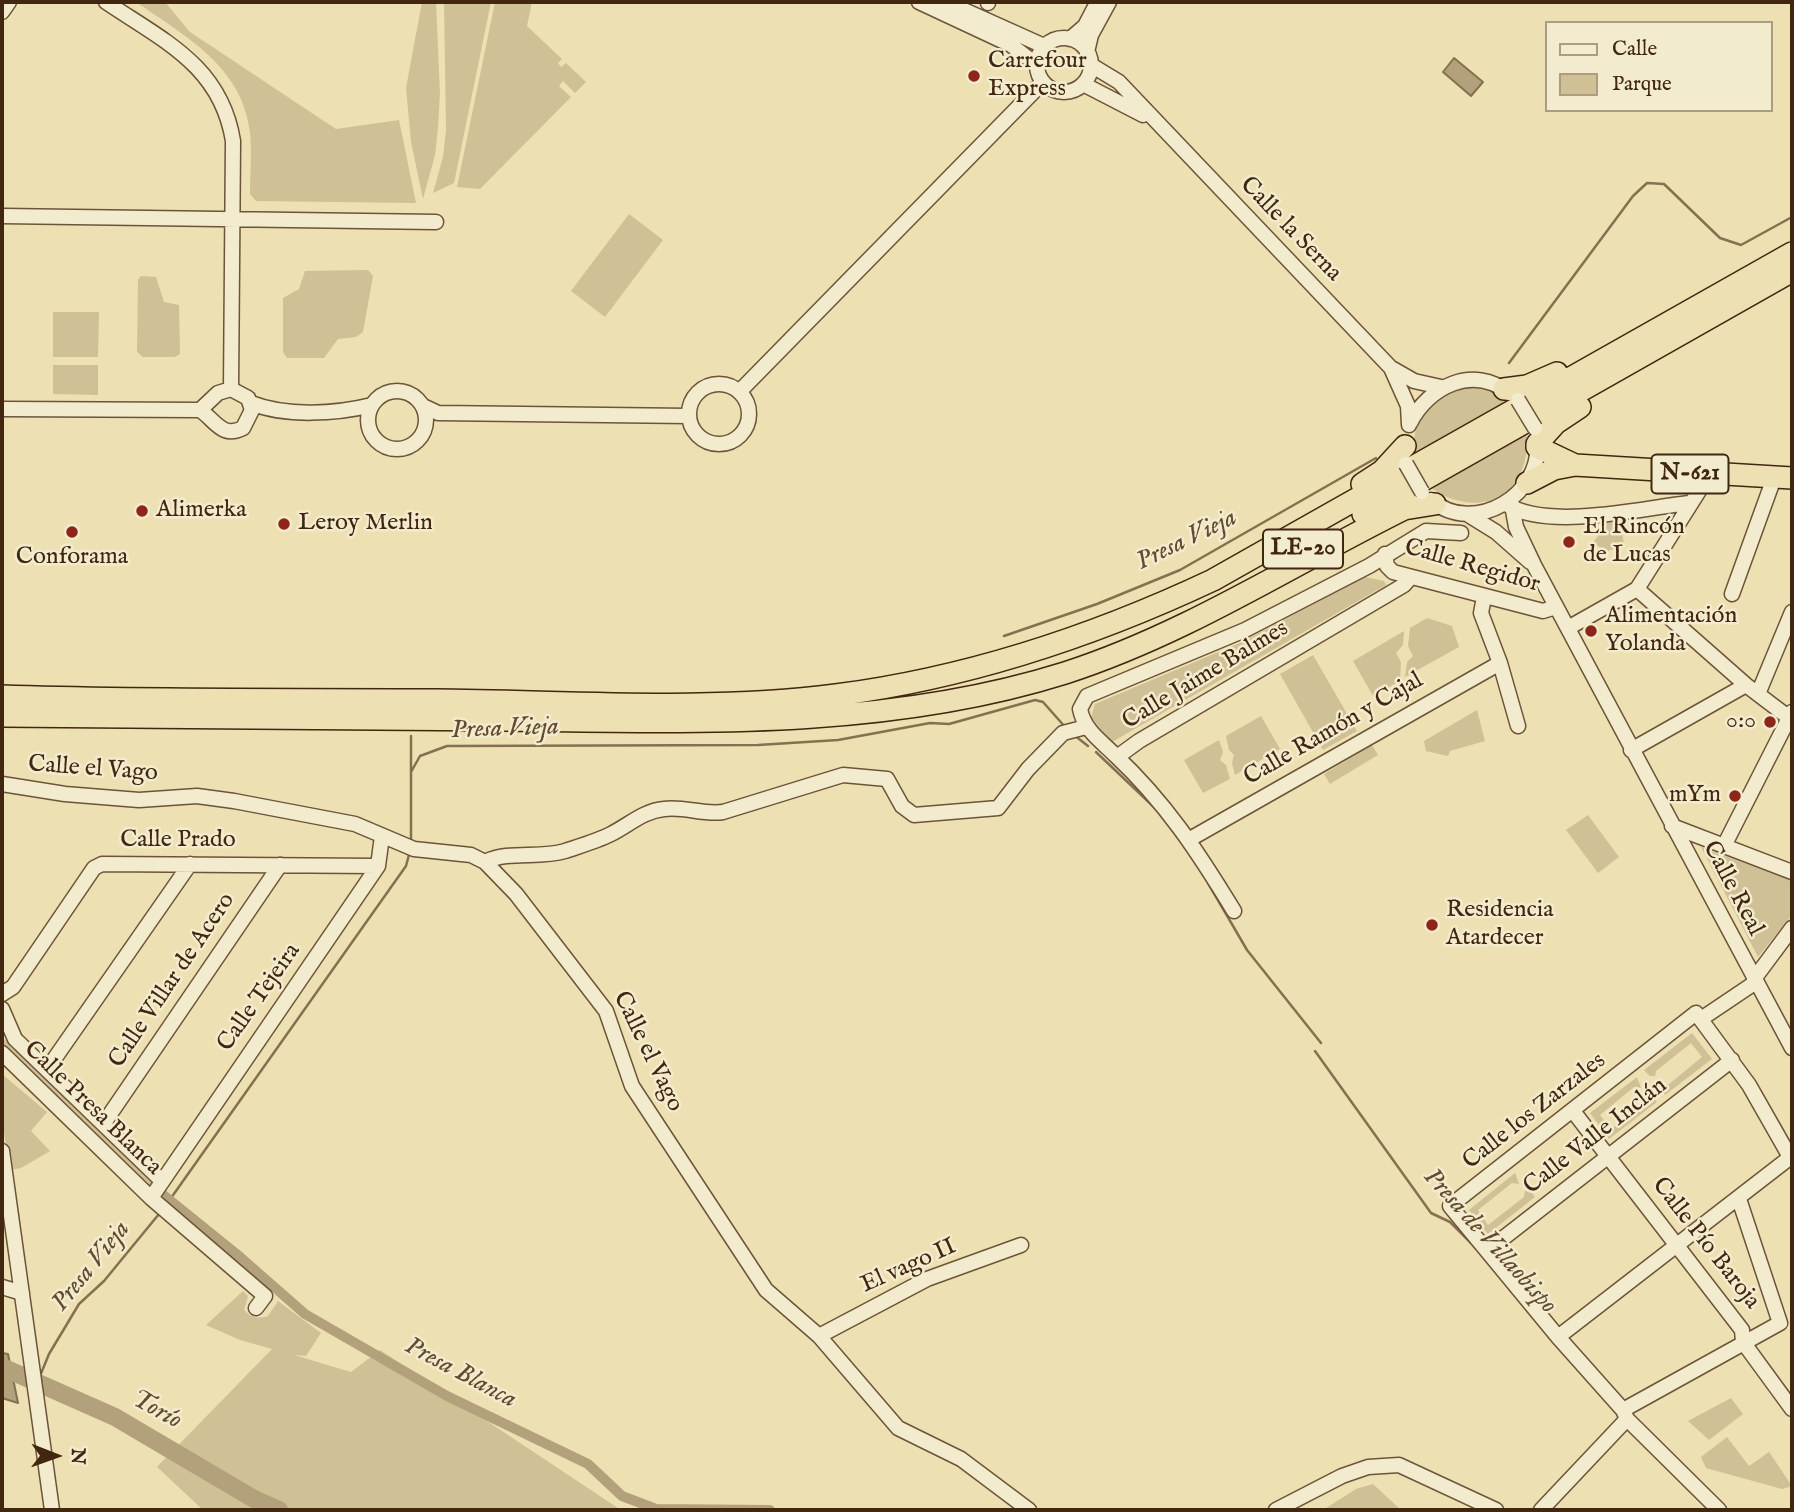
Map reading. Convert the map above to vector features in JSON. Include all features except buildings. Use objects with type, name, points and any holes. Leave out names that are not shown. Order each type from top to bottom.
[{"type":"highway","points":[[1511,394],[1553,375],[1792,237]]},
{"type":"highway","name":"LE-20","points":[[2,696],[704,703],[805,698],[918,681],[1007,659],[1115,624],[1213,580],[1273,549],[1792,253]]},
{"type":"highway","name":"LE-20","points":[[2,716],[547,720],[771,718],[840,710],[962,687],[1061,659],[1171,616],[1281,561],[1792,271]]},
{"type":"highway","points":[[1536,440],[1564,417],[1792,286]]},
{"type":"highway","points":[[1564,417],[1559,427],[1560,443],[1581,466]]},
{"type":"highway","name":"N-621","points":[[1536,440],[1581,466]]},
{"type":"highway","points":[[704,703],[804,692],[917,672],[957,662],[1110,611],[1206,568],[1372,478],[1405,455]]},
{"type":"highway","name":"N-621","points":[[1527,483],[1554,469],[1581,466],[1783,478]]},
{"type":"highway","points":[[771,718],[829,717],[881,712],[990,692],[1066,672],[1177,629],[1428,498]]},
{"type":"street","points":[[2,12],[9,2]]},
{"type":"street","points":[[106,2],[186,56],[209,78],[224,102],[233,141],[231,389]]},
{"type":"street","points":[[919,2],[1011,45],[1037,65],[1042,82],[1058,91],[1075,89],[1083,84],[1091,35],[1109,2]]},
{"type":"street","points":[[946,2],[1045,46]]},
{"type":"street","points":[[1037,65],[1045,46],[1056,39],[1070,39],[1085,26],[1098,2]]},
{"type":"street","name":"Calle la Serna","points":[[1070,39],[1119,82],[1391,368],[1414,381],[1441,387]]},
{"type":"street","points":[[739,393],[1042,82]]},
{"type":"street","name":"Calle la Serna","points":[[1083,84],[1157,122]]},
{"type":"street","points":[[2,216],[436,222]]},
{"type":"street","name":"Calle la Serna","points":[[1391,368],[1408,406],[1409,425]]},
{"type":"street","points":[[1462,380],[1483,381],[1511,394],[1536,440],[1532,472],[1527,483],[1510,504],[1487,512],[1467,514],[1428,498],[1405,455],[1409,425],[1427,397],[1441,387],[1462,380]]},
{"type":"street","points":[[725,385],[745,400],[749,419],[740,436],[732,442],[713,444],[696,433],[689,416],[694,399],[708,387],[725,385]]},
{"type":"street","points":[[231,389],[244,393],[251,410],[243,428],[231,432],[218,428],[207,410],[218,393],[231,389]]},
{"type":"street","points":[[368,424],[372,405],[377,398],[394,391],[411,394],[423,406],[438,413],[689,416]]},
{"type":"street","points":[[251,410],[350,411],[372,405]]},
{"type":"street","points":[[423,406],[426,423]]},
{"type":"street","points":[[2,408],[207,410]]},
{"type":"street","points":[[350,411],[368,424],[376,440],[393,449],[411,446],[418,440],[426,423],[438,413]]},
{"type":"street","points":[[1567,628],[1637,589],[1709,475]]},
{"type":"street","points":[[1732,594],[1783,478]]},
{"type":"street","points":[[1510,504],[1558,517],[1690,503]]},
{"type":"street","name":"Calle Real","points":[[1510,504],[1516,527],[1534,565],[1792,1048]]},
{"type":"street","name":"Calle Real","points":[[1467,514],[1496,532],[1534,565]]},
{"type":"street","points":[[485,862],[496,857],[531,857],[562,852],[611,834],[648,812],[665,808],[706,814],[723,812],[843,775],[887,779],[902,806],[914,815],[983,812],[998,808],[1028,769],[1074,730],[1087,696],[1245,630],[1369,566],[1426,531],[1461,533]]},
{"type":"street","name":"Calle Regidor","points":[[1385,554],[1387,566],[1393,572],[1543,611],[1556,607]]},
{"type":"street","points":[[1369,566],[1393,572]]},
{"type":"street","name":"Calle Jaime Balmes","points":[[1234,911],[1191,839],[1162,802],[1117,757],[1139,741],[1404,585],[1411,577]]},
{"type":"street","points":[[1637,589],[1746,685],[1791,717],[1724,846]]},
{"type":"street","points":[[1484,597],[1481,613],[1500,663],[1518,726]]},
{"type":"street","points":[[1758,694],[1792,612]]},
{"type":"street","name":"Calle Ramón y Cajal","points":[[1191,839],[1500,663]]},
{"type":"street","points":[[1631,750],[1746,685]]},
{"type":"street","points":[[1074,730],[1117,757]]},
{"type":"street","name":"Calle el Vago","points":[[2,785],[139,800],[197,796],[234,801],[355,824],[409,846],[471,856],[485,862],[516,894],[606,1011],[632,1086],[766,1290],[819,1336],[898,1428],[961,1459],[1029,1510]]},
{"type":"street","points":[[1672,826],[1792,872]]},
{"type":"street","name":"Calle Tejeira","points":[[162,1181],[378,866],[382,836]]},
{"type":"street","name":"Calle Prado","points":[[2,994],[13,986],[94,867],[110,863],[378,866]]},
{"type":"street","points":[[48,1068],[190,864]]},
{"type":"street","name":"Calle Villar de Acero","points":[[104,1123],[280,865]]},
{"type":"street","points":[[1558,1337],[1791,1157],[1732,1060],[1700,1018],[1755,981],[1792,928]]},
{"type":"street","name":"Calle Presa Blanca","points":[[2,1009],[15,1039],[162,1181],[159,1205]]},
{"type":"street","name":"Calle los Zarzales","points":[[1700,1018],[1696,1013],[1450,1206],[1625,1414],[1719,1510]]},
{"type":"street","name":"Calle Presa Blanca","points":[[2,1053],[159,1205],[265,1296],[256,1308]]},
{"type":"street","name":"Calle Valle Inclán","points":[[1488,1250],[1732,1060]]},
{"type":"street","name":"Calle Pío Baroja","points":[[1573,1111],[1742,1329],[1743,1342],[1792,1409]]},
{"type":"street","points":[[2,1151],[52,1510]]},
{"type":"street","points":[[1541,1510],[1625,1414],[1743,1342],[1780,1323],[1739,1199]]},
{"type":"street","name":"El vago II","points":[[819,1336],[927,1279],[1021,1245]]},
{"type":"street","points":[[2,1287],[22,1293]]},
{"type":"street","points":[[1276,1510],[1342,1476],[1368,1467],[1399,1465],[1496,1510]]},
{"type":"green space","points":[[136,2],[165,2],[190,32],[336,129],[399,120],[416,203],[256,201],[250,194],[250,133],[245,110],[236,89],[224,72],[192,41]]},
{"type":"green space","points":[[422,2],[436,2],[440,93],[435,155],[423,199],[411,142],[406,88]]},
{"type":"green space","points":[[444,2],[491,2],[454,183],[433,193],[443,157],[446,130]]},
{"type":"green space","points":[[495,2],[532,2],[527,26],[562,59],[558,63],[561,67],[566,63],[586,82],[575,93],[563,81],[559,86],[571,97],[480,189],[457,187]]},
{"type":"green space","points":[[629,214],[663,240],[605,317],[571,291]]},
{"type":"green space","points":[[368,270],[373,276],[363,332],[356,337],[338,339],[324,358],[287,358],[283,352],[283,298],[299,289],[305,271]]},
{"type":"green space","points":[[141,276],[156,277],[164,302],[179,305],[180,354],[175,357],[143,357],[137,352],[138,280]]},
{"type":"green space","points":[[53,312],[99,312],[98,357],[53,357]]},
{"type":"green space","points":[[53,365],[98,365],[98,395],[53,394]]},
{"type":"green space","points":[[1473,387],[1492,391],[1513,405],[1414,460],[1415,432],[1427,410],[1446,395]]},
{"type":"green space","points":[[1527,432],[1526,454],[1521,472],[1512,486],[1499,496],[1484,502],[1467,502],[1449,498],[1430,487]]},
{"type":"green space","points":[[1619,516],[1624,544],[1606,552],[1593,542],[1604,529],[1602,518]]},
{"type":"green space","points":[[1365,577],[1384,581],[1386,585],[1112,742],[1091,718],[1095,704],[1242,642]]},
{"type":"green space","points":[[1427,618],[1452,626],[1459,647],[1405,677],[1407,662],[1413,656],[1408,646],[1410,628]]},
{"type":"green space","points":[[1404,631],[1403,645],[1396,653],[1401,662],[1400,681],[1373,696],[1353,661]]},
{"type":"green space","points":[[1313,655],[1357,731],[1323,750],[1280,674]]},
{"type":"green space","points":[[1477,710],[1485,741],[1450,751],[1448,756],[1426,751],[1424,741]]},
{"type":"green space","points":[[1261,716],[1280,749],[1235,775],[1232,763],[1234,755],[1229,750],[1226,736]]},
{"type":"green space","points":[[1219,740],[1223,752],[1220,760],[1226,765],[1230,779],[1203,793],[1184,760]]},
{"type":"green space","points":[[1372,745],[1378,755],[1330,784],[1324,774]]},
{"type":"green space","points":[[1588,815],[1619,857],[1598,873],[1566,830]]},
{"type":"green space","points":[[1701,847],[1792,881],[1792,915],[1758,957]]},
{"type":"green space","points":[[1692,1033],[1712,1059],[1665,1095],[1660,1089],[1661,1084],[1668,1085],[1702,1057],[1691,1043],[1656,1071],[1655,1076],[1650,1076],[1644,1070]]},
{"type":"green space","points":[[2,1037],[150,1179],[153,1183],[148,1191],[2,1049]]},
{"type":"green space","points":[[2,1074],[47,1112],[31,1131],[50,1151],[21,1168],[9,1170],[2,1116]]},
{"type":"green space","points":[[1637,1077],[1641,1088],[1634,1087],[1600,1115],[1611,1129],[1646,1101],[1646,1095],[1652,1096],[1657,1102],[1609,1139],[1590,1113]]},
{"type":"green space","points":[[1515,1173],[1519,1184],[1512,1183],[1478,1210],[1488,1225],[1524,1197],[1525,1191],[1531,1191],[1535,1197],[1488,1234],[1469,1210]]},
{"type":"green space","points":[[243,1291],[248,1296],[244,1310],[252,1316],[268,1316],[278,1301],[321,1333],[306,1356],[294,1355],[351,1372],[380,1350],[621,1510],[203,1510],[157,1467],[272,1349],[240,1340],[206,1325]]},
{"type":"green space","points":[[1731,1398],[1743,1414],[1709,1440],[1688,1421]]},
{"type":"green space","points":[[1727,1437],[1749,1466],[1769,1452],[1792,1486],[1782,1489],[1706,1468],[1701,1457]]},
{"type":"green space","points":[[1373,1484],[1401,1510],[1323,1510],[1356,1489]]},
{"type":"shaded area","points":[[1454,58],[1483,82],[1471,96],[1443,72]]},
{"type":"shaded area","points":[[2,1353],[8,1354],[18,1403],[2,1398]]},
{"type":"waterway","name":"Presa Vieja","points":[[1509,363],[1633,196],[1647,183],[1664,184],[1720,238],[1741,245],[1792,217]]},
{"type":"waterway","name":"Presa Vieja","points":[[1004,636],[1097,604],[1180,570],[1376,458]]},
{"type":"waterway","name":"Presa Vieja","points":[[411,772],[420,756],[447,746],[758,745],[838,740],[930,723],[949,724],[1035,700],[1043,702],[1066,728]]},
{"type":"waterway","name":"Presa de Villaobispo","points":[[1074,735],[1088,746]]},
{"type":"waterway","name":"Presa Vieja","points":[[411,736],[411,841]]},
{"type":"waterway","name":"Presa de Villaobispo","points":[[1096,752],[1156,809]]},
{"type":"waterway","name":"Presa Vieja","points":[[171,1198],[406,866],[410,851]]},
{"type":"waterway","name":"Presa de Villaobispo","points":[[1208,883],[1247,950],[1321,1043]]},
{"type":"waterway","name":"Presa de Villaobispo","points":[[1315,1051],[1431,1213],[1450,1222],[1477,1249]]},
{"type":"waterway","name":"Presa Blanca","points":[[162,1194],[305,1314],[447,1396],[588,1464],[622,1496],[656,1509],[770,1510]]},
{"type":"waterway","name":"Presa Vieja","points":[[40,1376],[49,1354],[79,1304],[104,1281],[159,1214]]},
{"type":"waterway","name":"Torío","points":[[2,1367],[115,1417],[254,1499],[279,1510]]},
{"type":"place","name":"Carrefour Express","points":[[974,76]]},
{"type":"place","name":"Alimerka","points":[[142,511]]},
{"type":"place","name":"Leroy Merlin","points":[[284,524]]},
{"type":"place","name":"Conforama","points":[[72,532]]},
{"type":"place","name":"El Rincón de Lucas","points":[[1569,542]]},
{"type":"place","name":"Alimentación Yolanda","points":[[1591,631]]},
{"type":"place","name":"0:0","points":[[1770,722]]},
{"type":"place","name":"mYm","points":[[1735,796]]},
{"type":"place","name":"Residencia Atardecer","points":[[1432,925]]}]
